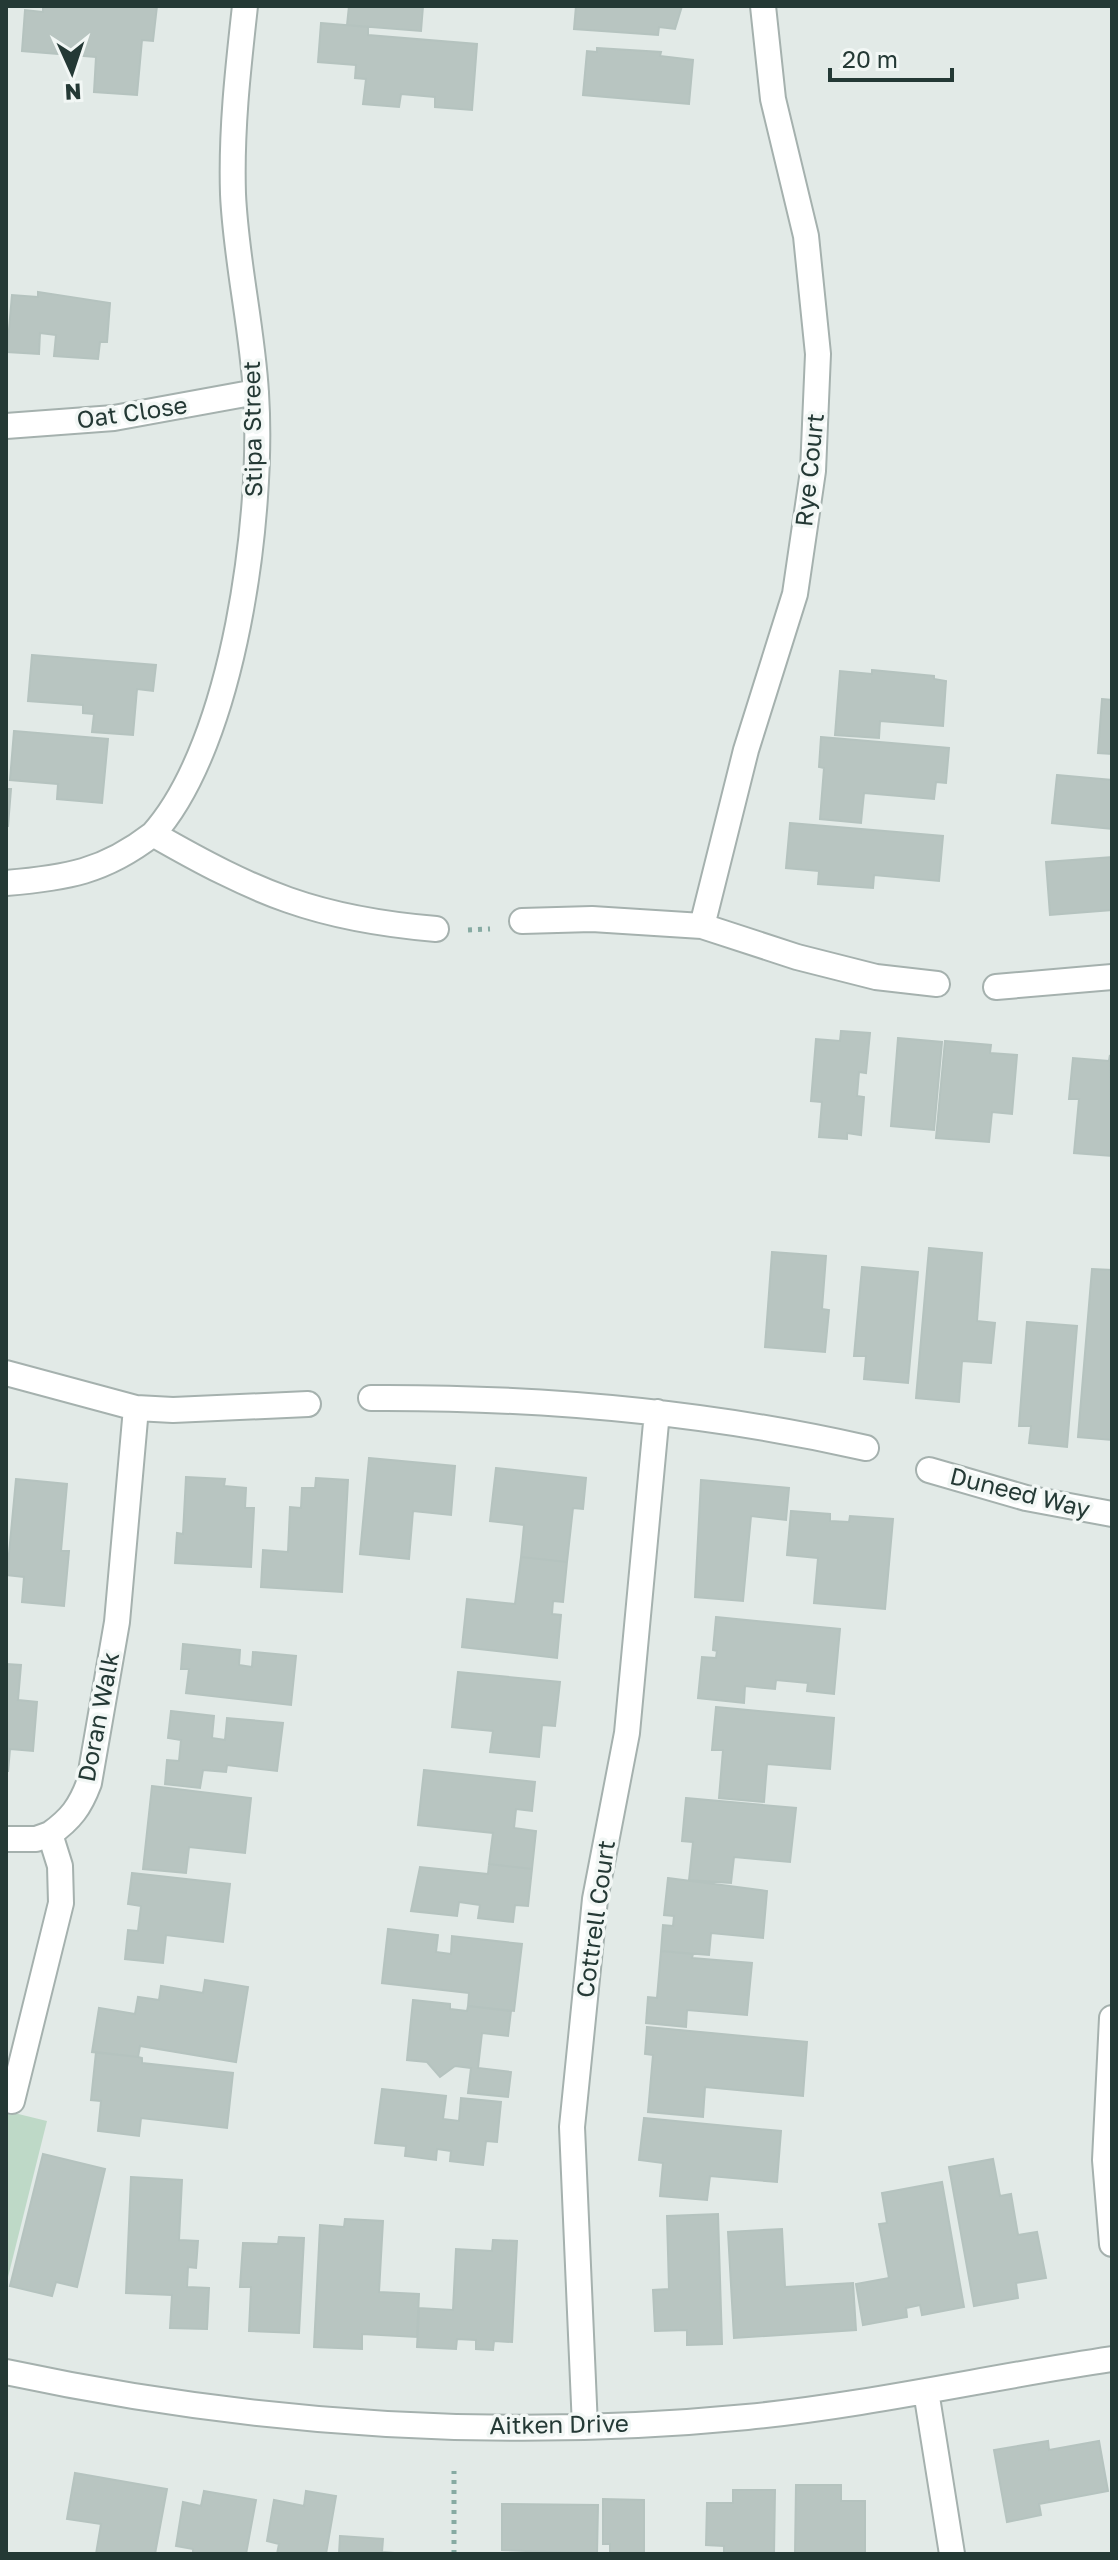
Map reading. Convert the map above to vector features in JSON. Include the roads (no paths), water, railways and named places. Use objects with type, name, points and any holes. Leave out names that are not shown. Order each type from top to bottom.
[{"type":"street","name":"Stipa Street","points":[[6,883],[84,872],[122,858],[153,834],[168,817],[185,787],[206,737],[232,651],[246,589],[255,516],[256,392],[237,255],[233,192],[233,112],[245,6]]},
{"type":"street","name":"Rye Court","points":[[702,926],[737,779],[795,594],[813,471],[818,354],[806,236],[773,99],[763,6]]},
{"type":"street","name":"Oat Close","points":[[6,426],[114,418],[256,392]]},
{"type":"street","points":[[153,834],[250,887],[294,904],[343,918],[436,929]]},
{"type":"street","points":[[522,921],[592,919],[702,926],[797,957],[876,977],[937,984]]},
{"type":"street","points":[[996,987],[1112,977]]},
{"type":"street","points":[[6,1373],[136,1408],[173,1410],[308,1404]]},
{"type":"street","points":[[371,1398],[506,1399],[657,1412],[779,1428],[866,1448]]},
{"type":"street","name":"Doran Walk","points":[[50,1834],[69,1821],[81,1806],[89,1783],[117,1622],[136,1408]]},
{"type":"street","name":"Cottrell Court","points":[[585,2427],[572,2127],[595,1899],[627,1733],[657,1412]]},
{"type":"street","name":"Duneed Way","points":[[929,1470],[1026,1498],[1112,1514]]},
{"type":"street","points":[[6,1839],[36,1839],[50,1834],[60,1866],[61,1903],[12,2101]]},
{"type":"street","points":[[1112,2018],[1105,2160],[1112,2244]]},
{"type":"street","name":"Aitken Drive","points":[[6,2372],[194,2407],[374,2424],[585,2427],[746,2417],[926,2391],[1112,2359]]},
{"type":"street","points":[[926,2391],[952,2554]]}]
